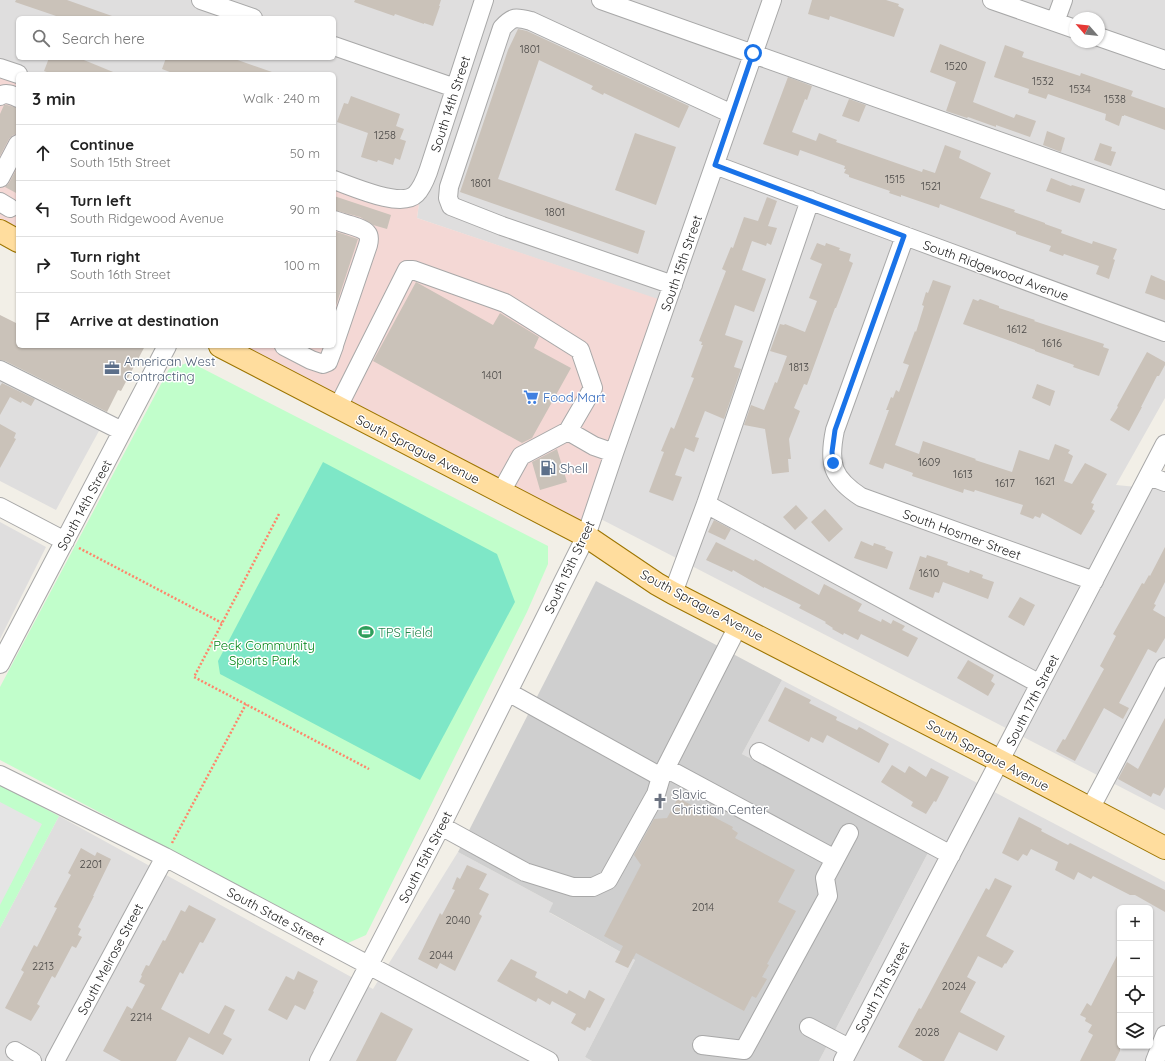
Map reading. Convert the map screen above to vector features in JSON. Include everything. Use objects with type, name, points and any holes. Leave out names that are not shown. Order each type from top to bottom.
[{"type":"main road","name":"South Sprague Avenue","points":[[224,348],[586,536],[657,584],[1165,848]]},
{"type":"street","points":[[201,0],[247,16]]},
{"type":"street","name":"South 14th Street","points":[[336,181],[390,198],[406,199],[416,194],[425,181],[484,0]]},
{"type":"street","points":[[601,0],[1165,200]]},
{"type":"street","name":"South 15th Street","points":[[319,1061],[441,826],[586,536],[772,0]]},
{"type":"street","points":[[992,0],[1069,27]]},
{"type":"street","points":[[1055,22],[1063,0]]},
{"type":"street","points":[[673,285],[502,226],[451,206],[448,198],[449,187],[502,28],[509,20],[518,17],[732,114]]},
{"type":"street","points":[[1105,39],[1165,60]]},
{"type":"street","points":[[336,47],[455,88]]},
{"type":"street","points":[[0,68],[16,73]]},
{"type":"street","points":[[0,96],[11,94],[16,97]]},
{"type":"street","points":[[0,178],[16,148]]},
{"type":"street","name":"South Ridgewood Avenue","points":[[715,165],[1165,332]]},
{"type":"street","points":[[673,592],[706,504],[810,200]]},
{"type":"street","points":[[336,221],[361,229],[367,233],[369,238],[368,245],[336,340]]},
{"type":"street","name":"South Hosmer Street","points":[[904,236],[835,430],[832,452],[836,475],[843,484],[861,497],[1094,581]]},
{"type":"street","points":[[338,407],[407,270],[413,270],[505,303],[580,350],[593,388],[568,431],[520,456],[501,492]]},
{"type":"street","name":"South 14th Street","points":[[0,664],[5,641],[65,541],[166,348]]},
{"type":"street","points":[[288,348],[311,360],[323,364],[328,362],[333,348]]},
{"type":"street","points":[[0,370],[122,431]]},
{"type":"street","points":[[568,431],[594,446],[614,453]]},
{"type":"street","name":"South 17th Street","points":[[846,1054],[1094,581],[1157,479],[1165,444]]},
{"type":"street","points":[[706,504],[1040,684]]},
{"type":"street","points":[[0,507],[65,541]]},
{"type":"street","points":[[441,826],[525,872],[573,887],[593,887],[608,880],[656,794],[664,772],[738,626]]},
{"type":"street","points":[[1090,808],[1165,667]]},
{"type":"street","points":[[508,692],[835,859]]},
{"type":"street","points":[[758,752],[951,855]]},
{"type":"street","name":"South State Street","points":[[0,775],[165,857],[549,1061]]},
{"type":"street","points":[[702,1045],[744,1050],[828,896],[825,878],[849,833]]},
{"type":"street","name":"South Melrose Street","points":[[55,1061],[165,857]]},
{"type":"street","points":[[809,1027],[846,1054]]},
{"type":"street","points":[[1155,1061],[1165,1035]]},
{"type":"street","points":[[16,1052],[32,1061]]},
{"type":"path","points":[[279,514],[194,677],[369,769]]},
{"type":"path","points":[[65,541],[222,623]]},
{"type":"path","points":[[165,857],[246,704]]},
{"type":"shaded area","points":[[0,0],[1165,0],[1165,398],[1116,485],[1158,489],[1165,492],[1165,810],[593,515],[641,294],[417,218],[421,189],[416,194],[336,180],[336,72],[16,72],[0,68]]},
{"type":"shaded area","points":[[0,68],[16,73],[16,240],[0,231]]},
{"type":"shaded area","points":[[336,181],[374,194],[421,188],[417,218],[667,302],[586,536],[224,348],[336,348]]},
{"type":"shaded area","points":[[0,377],[100,429],[56,510],[0,481]]},
{"type":"shaded area","points":[[0,522],[46,547],[0,639]]},
{"type":"shaded area","name":"Slavic Christian Center","points":[[596,581],[782,680],[742,754],[930,849],[819,1061],[592,1061],[585,1057],[635,960],[549,912],[553,903],[458,852]]},
{"type":"shaded area","points":[[782,680],[1165,882],[1165,1061],[819,1061],[930,849],[742,754]]},
{"type":"shaded area","points":[[0,802],[42,824],[0,905]]},
{"type":"shaded area","points":[[59,816],[373,989],[458,852],[553,903],[550,913],[635,960],[585,1057],[592,1061],[0,1061],[0,928]]},
{"type":"green space","name":"Peck Community Sports Park","points":[[190,362],[548,546],[548,564],[527,612],[366,935],[348,943],[0,760],[0,687],[169,369]]},
{"type":"green space","name":"TPS Field","points":[[323,462],[497,554],[515,602],[420,780],[220,674],[218,661]]},
{"type":"green space","points":[[0,785],[59,816],[0,928]]},
{"type":"building","points":[[16,0],[67,0],[112,16],[56,16],[15,2]]},
{"type":"building","points":[[355,0],[441,0],[433,26],[395,14],[394,16],[354,2]]},
{"type":"building","points":[[812,0],[886,0],[899,4],[898,6],[904,9],[894,37],[830,16],[829,20],[808,14]]},
{"type":"building","points":[[518,29],[527,31],[689,106],[679,128],[604,93],[603,95],[591,89],[593,86],[539,60],[498,179],[645,231],[638,254],[460,192],[508,50]]},
{"type":"building","points":[[940,44],[986,62],[973,102],[1014,118],[1016,114],[1036,121],[1030,137],[996,125],[996,127],[946,111],[956,82],[930,72]]},
{"type":"building","points":[[1005,45],[1024,52],[1022,57],[1080,76],[1081,73],[1133,91],[1131,96],[1165,108],[1165,130],[1124,115],[1122,116],[1119,126],[1105,120],[1106,114],[1048,94],[1046,99],[1028,93],[1029,89],[994,77]]},
{"type":"building","points":[[48,60],[84,60],[113,72],[47,72],[44,71]]},
{"type":"building","points":[[165,60],[238,60],[272,72],[170,72],[162,69]]},
{"type":"building","points":[[788,77],[812,86],[807,100],[805,99],[792,132],[816,141],[819,133],[837,140],[836,142],[922,172],[923,169],[935,173],[945,145],[961,151],[959,158],[991,173],[980,198],[1015,210],[1014,212],[1062,230],[1061,233],[1092,244],[1093,241],[1117,249],[1113,259],[1115,260],[1109,279],[1096,274],[1099,266],[1064,254],[1063,256],[1049,251],[1051,246],[1016,234],[1016,232],[940,204],[939,208],[901,195],[901,197],[889,193],[890,191],[849,177],[849,175],[844,173],[846,169],[844,169],[845,166],[800,150],[798,156],[763,144]]},
{"type":"building","points":[[351,96],[400,114],[396,126],[404,129],[400,139],[406,141],[400,160],[395,158],[393,165],[378,160],[377,162],[361,157],[368,133],[337,122],[344,103],[348,104]]},
{"type":"building","points":[[849,99],[866,105],[859,122],[842,116]]},
{"type":"building","points":[[4,105],[16,107],[16,134],[9,139],[0,156],[0,114]]},
{"type":"building","points":[[1047,131],[1065,138],[1061,152],[1043,145]]},
{"type":"building","points":[[635,133],[676,147],[656,205],[615,190]]},
{"type":"building","points":[[1100,143],[1112,147],[1111,151],[1116,152],[1111,166],[1094,160]]},
{"type":"building","points":[[16,170],[16,193],[5,187],[9,183]]},
{"type":"building","points":[[1051,178],[1071,186],[1085,189],[1080,203],[1046,191]]},
{"type":"building","points":[[336,197],[391,215],[387,229],[373,225],[360,217],[336,211]]},
{"type":"building","points":[[767,197],[777,201],[768,226],[777,228],[771,245],[767,243],[766,246],[752,241],[742,270],[766,279],[754,312],[735,305],[725,335],[743,341],[734,367],[741,369],[724,419],[705,411],[695,437],[699,438],[694,452],[685,448],[675,475],[682,477],[673,501],[649,492],[664,452],[661,451],[671,427],[674,429],[694,378],[691,377],[703,345],[701,345],[702,342],[699,341],[726,271],[722,269],[731,247],[733,248],[744,217],[758,221]]},
{"type":"building","points":[[336,232],[358,239],[336,306]]},
{"type":"building","points":[[817,243],[825,246],[826,243],[851,254],[849,261],[853,263],[807,385],[804,384],[794,408],[800,411],[789,439],[791,459],[788,459],[789,472],[772,474],[765,429],[744,425],[751,405],[764,410],[775,382],[777,383],[787,356],[770,351],[780,324],[785,324],[805,332],[817,301],[809,298],[822,264],[810,259]]},
{"type":"building","points":[[1151,275],[1165,281],[1165,300],[1145,293]]},
{"type":"building","points":[[933,280],[951,286],[895,445],[919,454],[923,441],[1012,472],[1019,450],[1049,460],[1055,444],[1070,450],[1068,453],[1073,456],[1064,481],[1072,484],[1085,463],[1107,474],[1091,503],[1094,504],[1092,509],[1095,511],[1081,535],[1042,513],[1040,518],[1035,516],[1033,519],[1020,514],[1023,505],[975,490],[974,492],[964,489],[963,493],[912,476],[913,473],[885,463],[883,469],[869,464],[889,410],[886,410],[891,397],[893,398],[896,390],[899,392],[909,365],[903,363],[915,331],[916,332],[924,306],[922,305],[926,292],[928,293]]},
{"type":"building","points":[[416,282],[493,325],[500,313],[539,337],[534,348],[571,368],[532,438],[522,443],[373,361]]},
{"type":"building","points":[[973,299],[978,301],[980,299],[999,306],[999,308],[1035,320],[1034,321],[1104,344],[1103,347],[1109,349],[1099,376],[1073,367],[1074,365],[1035,350],[963,324]]},
{"type":"building","points":[[0,315],[16,323],[16,348],[144,348],[121,391],[118,390],[107,412],[5,361],[0,360]]},
{"type":"building","points":[[1147,352],[1165,362],[1165,365],[1159,376],[1157,376],[1129,431],[1110,420]]},
{"type":"building","points":[[2,383],[35,399],[31,406],[10,397],[0,415],[0,386]]},
{"type":"building","points":[[1037,384],[1055,391],[1050,406],[1032,398]]},
{"type":"building","points":[[0,424],[16,433],[14,438],[16,439],[0,468]]},
{"type":"building","name":"Shell","points":[[557,449],[567,482],[540,490],[532,462]]},
{"type":"building","points":[[796,505],[808,518],[795,530],[783,517]]},
{"type":"building","points":[[825,509],[843,529],[829,542],[811,522]]},
{"type":"building","points":[[714,520],[731,529],[725,540],[708,532]]},
{"type":"building","points":[[861,541],[873,546],[874,543],[886,547],[885,549],[893,552],[887,569],[854,558]]},
{"type":"building","points":[[716,542],[754,561],[755,559],[819,595],[824,584],[862,604],[858,611],[881,622],[882,619],[891,624],[893,620],[905,626],[902,630],[918,638],[908,657],[861,634],[858,640],[844,633],[843,635],[832,629],[833,628],[825,623],[826,622],[799,608],[801,605],[764,588],[733,570],[732,572],[706,560]]},
{"type":"building","points":[[1165,547],[1165,582],[1154,604],[1156,605],[1153,610],[1165,617],[1165,638],[1156,653],[1148,649],[1119,703],[1129,708],[1123,719],[1104,708],[1075,761],[1056,751],[1063,739],[1065,740],[1104,669],[1100,666],[1116,636],[1113,634],[1142,583],[1144,584],[1149,575],[1150,576]]},
{"type":"building","points":[[927,555],[948,562],[947,565],[969,573],[970,570],[983,575],[982,578],[994,582],[988,599],[943,582],[939,593],[935,592],[933,598],[909,589],[920,556],[926,558]]},
{"type":"building","points":[[1020,597],[1035,605],[1024,626],[1008,617]]},
{"type":"building","points":[[968,660],[994,675],[991,681],[995,684],[988,696],[957,678]]},
{"type":"building","points":[[785,687],[811,700],[809,703],[837,717],[836,720],[857,730],[859,727],[889,744],[879,763],[827,735],[823,743],[811,737],[809,742],[768,721]]},
{"type":"building","points":[[1165,718],[1165,787],[1160,796],[1153,793],[1151,797],[1118,779],[1127,762],[1138,769]]},
{"type":"building","points":[[892,765],[905,773],[909,766],[926,777],[931,768],[949,777],[936,802],[934,801],[926,814],[911,806],[913,802],[881,782]]},
{"type":"building","points":[[678,798],[733,827],[732,829],[738,833],[735,838],[795,870],[778,902],[796,911],[767,964],[769,965],[762,977],[767,979],[756,998],[752,996],[744,1011],[636,953],[628,968],[615,962],[623,946],[604,936],[641,865],[634,855],[654,819],[667,818]]},
{"type":"building","points":[[1019,817],[1042,829],[1041,831],[1068,845],[1070,843],[1165,890],[1165,912],[1135,895],[1130,895],[1093,876],[1091,879],[1078,872],[1074,880],[1055,870],[1058,862],[1031,849],[1027,856],[1023,854],[1018,861],[1002,853]]},
{"type":"building","points":[[81,848],[95,856],[97,852],[111,859],[78,927],[81,929],[78,935],[82,937],[76,948],[72,946],[55,978],[52,976],[37,1004],[40,1006],[31,1021],[5,1008],[24,972],[21,970],[34,945],[37,947],[57,908],[54,907],[71,875],[68,873]]},
{"type":"building","points":[[467,865],[487,874],[479,889],[489,894],[479,914],[482,916],[455,971],[440,963],[437,969],[418,959],[440,913],[442,915],[455,890],[452,889],[457,877],[460,879]]},
{"type":"building","points":[[995,878],[1012,886],[986,936],[1014,951],[1002,968],[978,956],[967,977],[976,982],[960,1012],[1005,1036],[997,1051],[959,1032],[944,1061],[923,1061],[898,1047],[919,1008],[921,1009],[986,888],[989,890]]},
{"type":"building","points":[[189,905],[216,919],[203,943],[200,942],[183,974],[180,972],[161,1009],[209,1034],[225,1005],[235,1010],[223,1034],[232,1039],[223,1055],[189,1037],[176,1061],[121,1061],[103,1051],[127,1006],[132,1009],[145,985],[139,982],[146,965],[149,966],[163,940],[165,941],[181,910],[185,912]]},
{"type":"building","points":[[1117,956],[1117,1049],[1120,1049],[1120,1051],[1115,1061],[1080,1061],[1093,1035],[1088,1032],[1092,1025],[1085,1021],[1086,1018],[1080,1015],[1087,1003],[1091,1006]]},
{"type":"building","points":[[511,959],[537,972],[535,977],[567,994],[569,990],[585,999],[589,990],[605,999],[590,1028],[587,1027],[585,1031],[571,1023],[576,1014],[552,1001],[550,1005],[538,998],[536,1002],[497,981]]},
{"type":"building","points":[[298,971],[318,981],[305,1010],[295,1005],[287,1020],[268,1010],[286,976],[294,980]]},
{"type":"building","points":[[381,1012],[413,1029],[396,1061],[356,1061]]},
{"type":"place","name":"American West Contracting","points":[[112,368]]},
{"type":"place","name":"Food Mart","points":[[531,397]]},
{"type":"place","name":"Shell","points":[[548,468]]},
{"type":"place","name":"TPS Field","points":[[366,632]]},
{"type":"place","name":"Slavic Christian Center","points":[[660,801]]},
{"type":"route","points":[[753,53],[715,165],[904,236],[835,430],[832,452],[833,463]]}]
